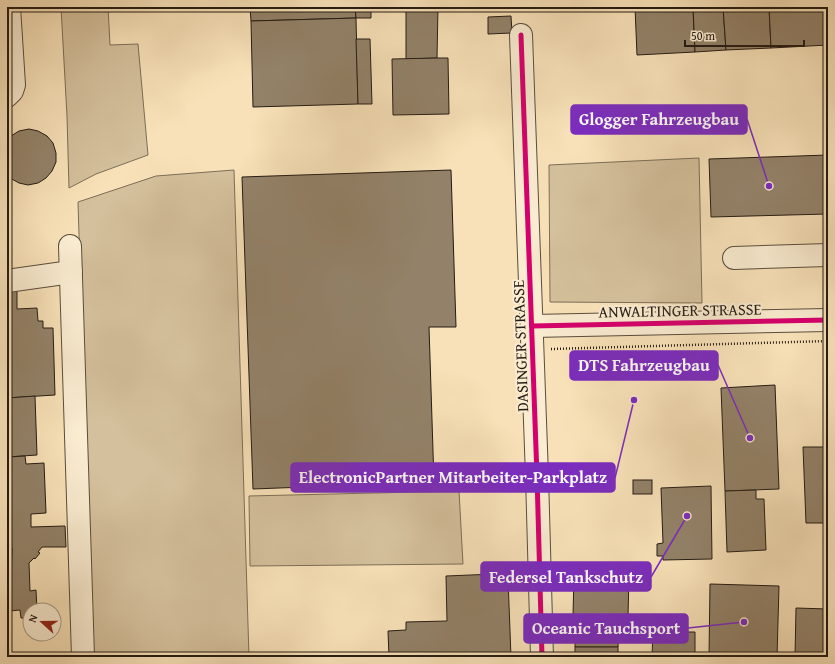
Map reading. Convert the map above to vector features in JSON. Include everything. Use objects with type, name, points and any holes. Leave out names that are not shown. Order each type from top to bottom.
[{"type":"street","points":[[7,96],[12,91],[14,85],[9,7]]},
{"type":"street","name":"DASINGER STRASSE","points":[[520,35],[532,326],[542,657]]},
{"type":"street","points":[[70,246],[83,657]]},
{"type":"street","points":[[734,258],[828,255]]},
{"type":"street","points":[[7,281],[17,278],[71,272]]},
{"type":"street","name":"ANWALTINGER STRASSE","points":[[532,326],[828,320]]},
{"type":"path","points":[[549,350],[828,341]]},
{"type":"shaded area","points":[[61,7],[108,7],[110,45],[138,44],[148,155],[96,174],[69,188],[67,116]]},
{"type":"shaded area","points":[[699,158],[702,303],[550,302],[549,165]]},
{"type":"shaded area","points":[[234,170],[249,657],[92,657],[78,202],[156,176]]},
{"type":"shaded area","points":[[459,491],[463,564],[250,566],[249,496]]},
{"type":"building","points":[[250,7],[355,7],[356,18],[251,21]]},
{"type":"building","points":[[355,7],[371,7],[371,18],[356,18]]},
{"type":"building","points":[[406,7],[438,7],[437,58],[406,59]]},
{"type":"building","points":[[635,7],[693,7],[695,52],[637,55]]},
{"type":"building","points":[[693,7],[723,7],[726,50],[695,52]]},
{"type":"building","points":[[723,7],[769,7],[771,48],[726,50]]},
{"type":"building","points":[[769,7],[828,7],[828,45],[771,48]]},
{"type":"building","points":[[511,16],[512,33],[488,34],[488,17]]},
{"type":"building","points":[[356,18],[358,104],[253,107],[251,21]]},
{"type":"building","points":[[356,39],[370,39],[372,104],[358,104]]},
{"type":"building","points":[[448,58],[449,114],[393,115],[392,59]]},
{"type":"building","points":[[29,129],[38,131],[47,136],[53,143],[56,153],[56,162],[52,171],[46,178],[38,183],[28,185],[19,183],[10,178],[7,174],[7,140],[19,131]]},
{"type":"building","points":[[828,155],[828,214],[711,217],[709,159]]},
{"type":"building","points":[[451,170],[456,327],[429,327],[434,482],[253,489],[242,177]]},
{"type":"building","points":[[17,290],[17,309],[37,308],[38,321],[43,321],[43,328],[53,328],[55,395],[7,398],[7,291]]},
{"type":"building","points":[[775,385],[779,489],[725,491],[721,388]]},
{"type":"building","points":[[35,396],[37,455],[7,457],[7,398]]},
{"type":"building","points":[[803,447],[826,447],[828,523],[806,523]]},
{"type":"building","points":[[25,456],[26,464],[44,463],[46,513],[31,514],[31,527],[65,526],[66,547],[42,547],[38,552],[40,553],[29,563],[30,591],[36,590],[37,602],[22,602],[22,618],[20,610],[10,611],[12,548],[7,548],[7,466],[9,465],[9,457]]},
{"type":"building","points":[[633,480],[652,480],[652,494],[633,494]]},
{"type":"building","points":[[711,486],[712,559],[663,560],[663,556],[657,556],[657,544],[663,543],[661,488]]},
{"type":"building","points":[[756,490],[756,499],[764,499],[766,550],[727,552],[725,491]]},
{"type":"building","points":[[495,574],[495,578],[508,578],[511,657],[389,657],[388,631],[406,630],[406,622],[447,621],[446,576]]},
{"type":"building","points":[[574,575],[629,576],[628,617],[573,616]]},
{"type":"building","points":[[710,584],[779,586],[777,657],[709,657]]},
{"type":"building","points":[[796,608],[828,609],[828,657],[795,657]]},
{"type":"building","points":[[576,616],[619,617],[618,647],[575,647]]},
{"type":"building","points":[[653,632],[695,632],[695,657],[652,657]]},
{"type":"building","points":[[575,647],[618,647],[618,657],[575,657]]},
{"type":"cycle path","points":[[521,35],[542,657]]},
{"type":"cycle path","points":[[532,326],[828,320]]},
{"type":"place","name":"Glogger Fahrzeugbau","points":[[769,186]]},
{"type":"place","name":"ElectronicPartner Mitarbeiter-Parkplatz","points":[[634,400]]},
{"type":"place","name":"DTS Fahrzeugbau","points":[[750,438]]},
{"type":"place","name":"Federsel Tankschutz","points":[[687,516]]},
{"type":"place","name":"Oceanic Tauchsport","points":[[744,622]]}]
